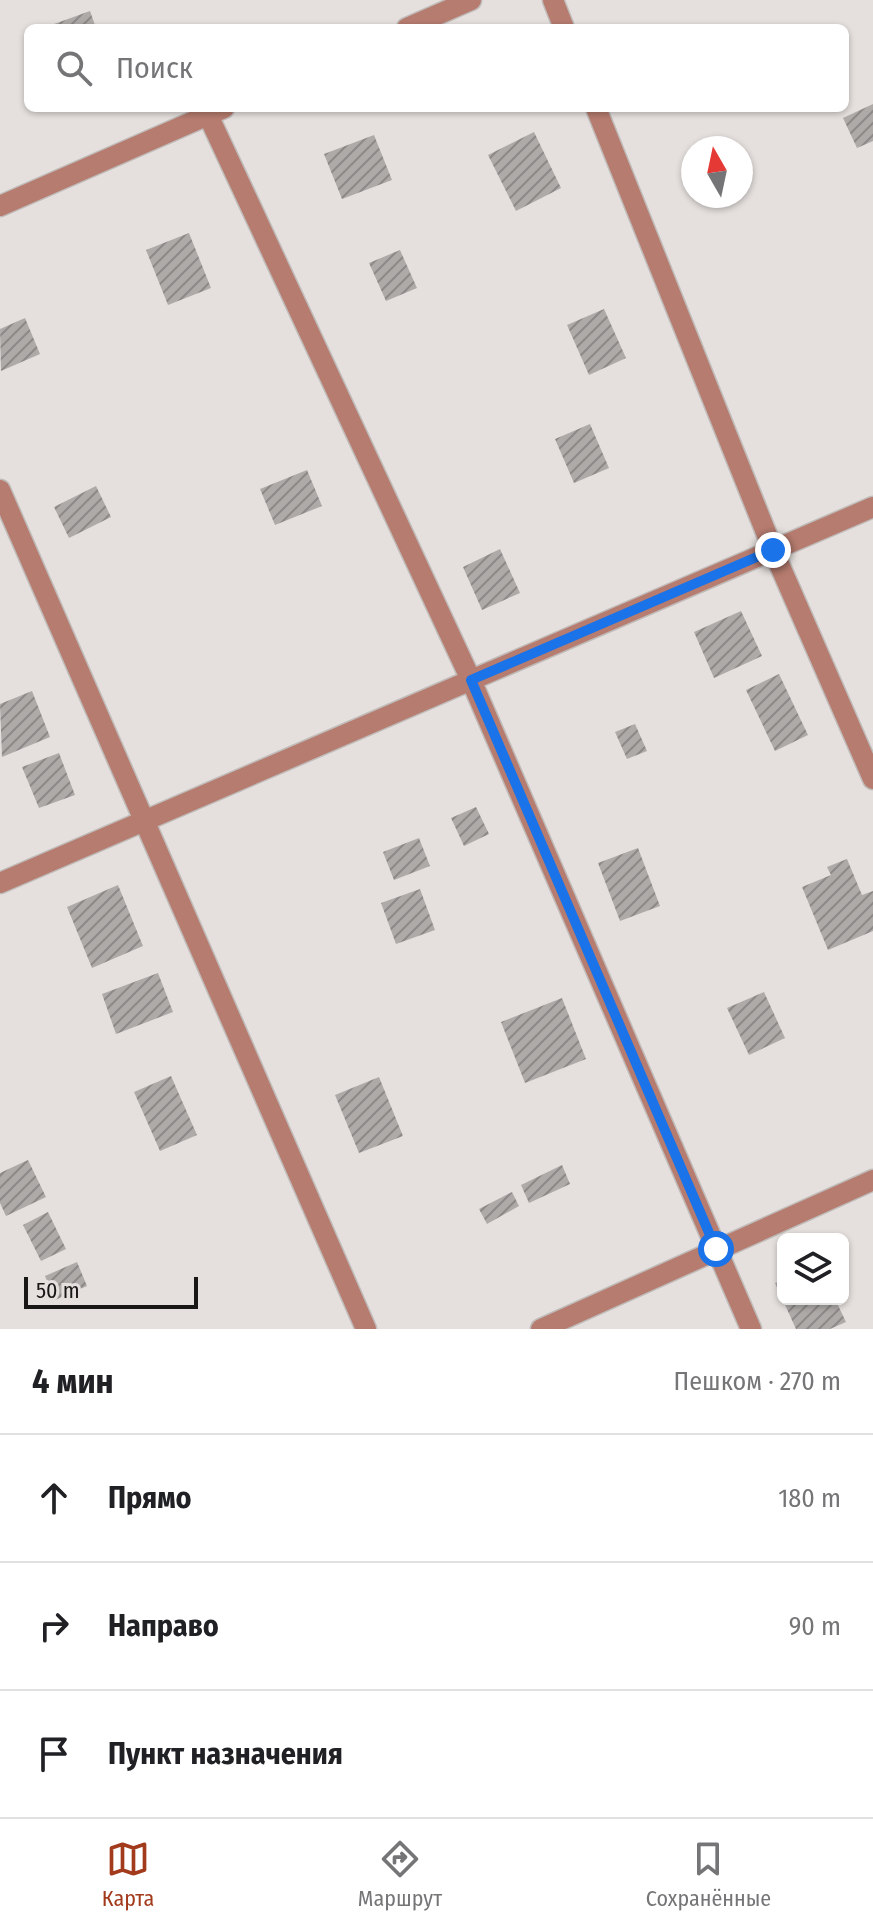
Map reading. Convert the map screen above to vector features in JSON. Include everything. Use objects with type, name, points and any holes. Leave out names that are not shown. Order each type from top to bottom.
[{"type":"street","points":[[416,24],[471,0]]},
{"type":"street","points":[[553,0],[562,24]]},
{"type":"street","points":[[0,206],[216,112],[471,680],[751,1329]]},
{"type":"street","points":[[598,112],[773,550],[873,779]]},
{"type":"street","points":[[0,490],[366,1329]]},
{"type":"street","points":[[0,883],[873,507]]},
{"type":"street","points":[[541,1329],[873,1180]]},
{"type":"building","points":[[90,11],[95,24],[54,24]]},
{"type":"building","points":[[873,104],[873,141],[857,148],[843,118]]},
{"type":"building","points":[[534,132],[561,188],[516,211],[488,155]]},
{"type":"building","points":[[374,135],[392,180],[342,199],[324,154]]},
{"type":"building","points":[[189,233],[211,288],[168,305],[146,250]]},
{"type":"building","points":[[400,250],[417,288],[386,301],[369,263]]},
{"type":"building","points":[[604,309],[626,358],[589,375],[567,325]]},
{"type":"building","points":[[25,318],[40,354],[1,371],[0,329]]},
{"type":"building","points":[[590,424],[609,468],[574,483],[555,439]]},
{"type":"building","points":[[307,470],[322,506],[275,525],[260,489]]},
{"type":"building","points":[[96,486],[111,517],[69,538],[54,507]]},
{"type":"building","points":[[500,549],[520,593],[482,610],[463,567]]},
{"type":"building","points":[[741,611],[762,656],[714,678],[694,632]]},
{"type":"building","points":[[779,674],[808,735],[775,751],[746,690]]},
{"type":"building","points":[[32,691],[50,737],[2,757],[0,704]]},
{"type":"building","points":[[635,724],[647,751],[627,759],[615,732]]},
{"type":"building","points":[[59,753],[75,795],[39,808],[22,767]]},
{"type":"building","points":[[476,807],[489,834],[464,846],[451,818]]},
{"type":"building","points":[[419,838],[430,866],[394,880],[383,852]]},
{"type":"building","points":[[638,848],[660,906],[620,921],[598,863]]},
{"type":"building","points":[[847,859],[862,895],[873,891],[873,931],[828,950],[802,887],[831,875],[827,867]]},
{"type":"building","points":[[118,885],[143,946],[92,968],[67,907]]},
{"type":"building","points":[[420,889],[435,930],[396,944],[381,903]]},
{"type":"building","points":[[158,973],[173,1012],[116,1034],[102,994]]},
{"type":"building","points":[[764,992],[785,1038],[749,1055],[727,1008]]},
{"type":"building","points":[[562,998],[586,1059],[525,1083],[501,1022]]},
{"type":"building","points":[[171,1076],[197,1135],[160,1151],[134,1092]]},
{"type":"building","points":[[379,1077],[403,1136],[359,1153],[335,1095]]},
{"type":"building","points":[[28,1160],[46,1197],[6,1216],[0,1203],[0,1173]]},
{"type":"building","points":[[562,1165],[570,1184],[529,1203],[521,1185]]},
{"type":"building","points":[[512,1192],[519,1206],[487,1224],[479,1209]]},
{"type":"building","points":[[48,1212],[66,1249],[41,1261],[23,1225]]},
{"type":"building","points":[[77,1262],[87,1286],[55,1300],[45,1276]]},
{"type":"building","points":[[785,1305],[838,1305],[846,1322],[830,1329],[796,1329]]},
{"type":"route","points":[[716,1249],[471,680],[773,550]]}]
